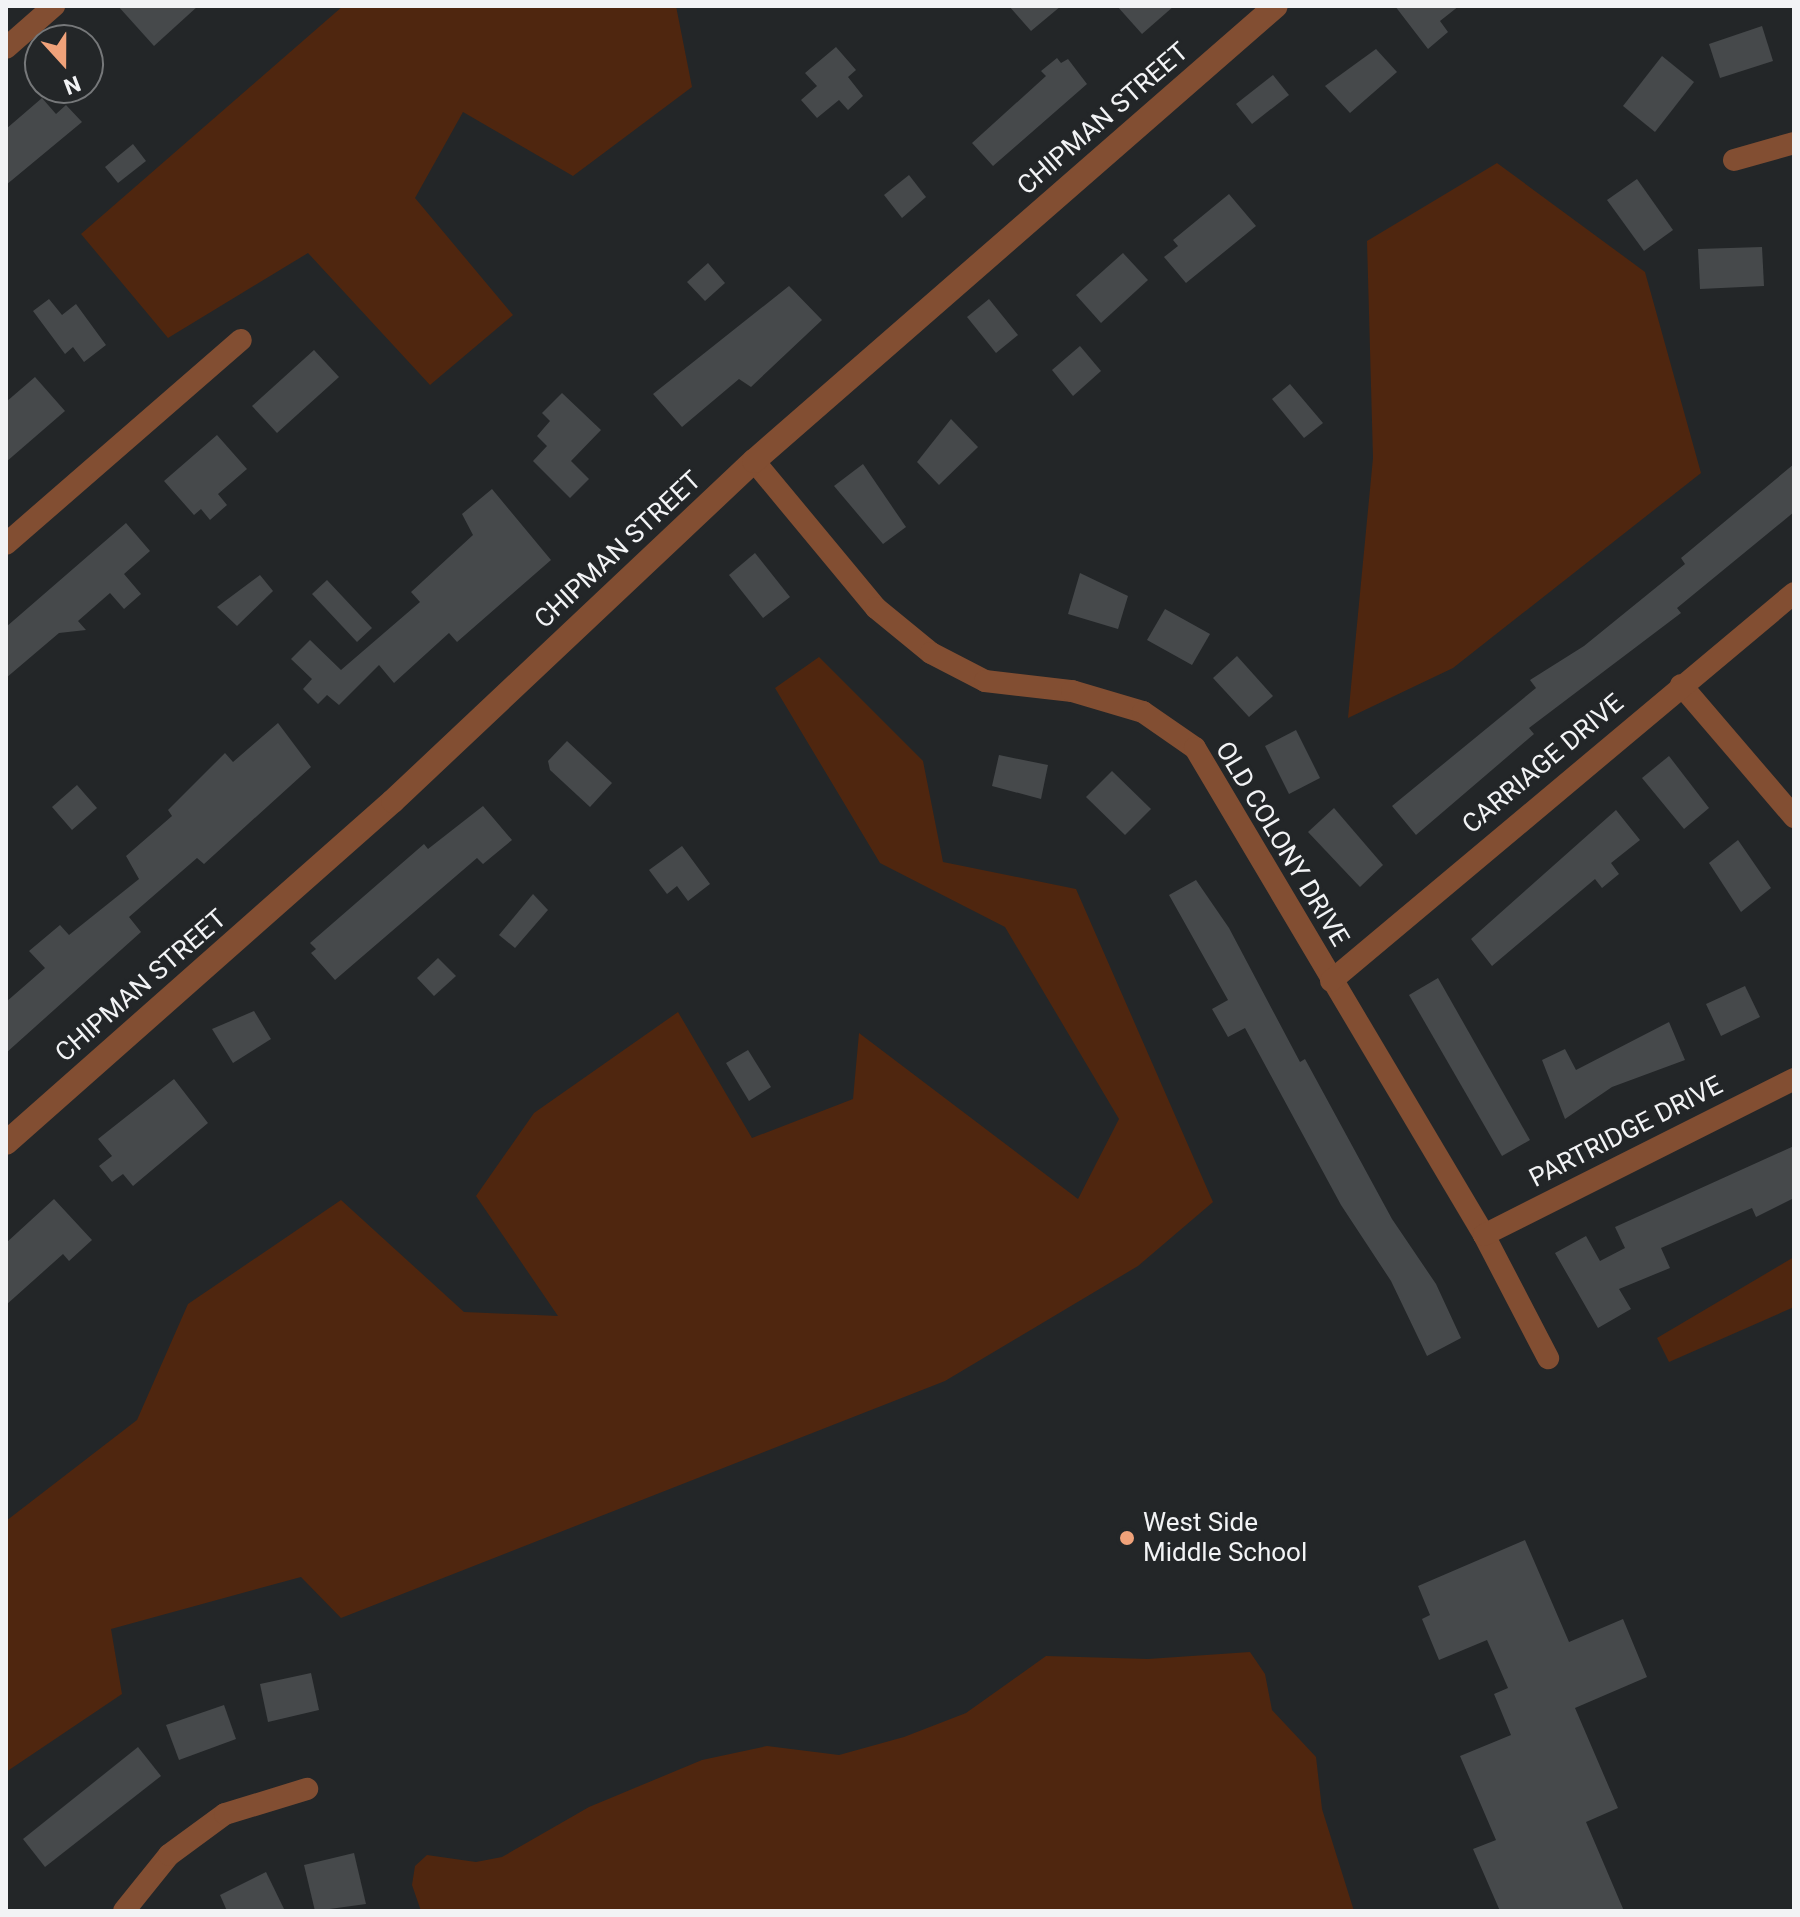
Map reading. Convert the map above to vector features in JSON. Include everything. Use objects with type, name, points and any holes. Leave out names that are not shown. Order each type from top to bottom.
[{"type":"street","points":[[6,48],[54,6]]},
{"type":"street","name":"CHIPMAN STREET","points":[[6,1143],[393,801],[754,461],[1276,6]]},
{"type":"street","points":[[1734,160],[1794,143]]},
{"type":"street","points":[[6,544],[241,340]]},
{"type":"street","name":"OLD COLONY DRIVE","points":[[754,461],[876,608],[931,653],[985,681],[1072,691],[1143,712],[1195,748],[1484,1235],[1548,1358]]},
{"type":"street","name":"CARRIAGE DRIVE","points":[[1331,981],[1794,593]]},
{"type":"street","points":[[1681,685],[1794,817]]},
{"type":"street","name":"PARTRIDGE DRIVE","points":[[1484,1235],[1794,1079]]},
{"type":"street","points":[[124,1911],[169,1855],[225,1814],[307,1789]]},
{"type":"shaded area","points":[[343,6],[676,6],[692,87],[573,176],[463,112],[415,198],[513,315],[430,385],[308,253],[168,338],[81,234]]},
{"type":"shaded area","points":[[1497,163],[1645,272],[1701,473],[1453,668],[1348,718],[1373,458],[1367,241]]},
{"type":"shaded area","points":[[819,657],[923,761],[943,862],[1076,889],[1213,1202],[1138,1266],[945,1381],[341,1618],[301,1577],[111,1629],[122,1694],[6,1772],[6,1521],[137,1420],[188,1304],[341,1200],[464,1312],[558,1316],[476,1196],[534,1113],[678,1012],[752,1138],[853,1099],[859,1033],[1078,1199],[1119,1119],[1005,927],[880,863],[775,688]]},
{"type":"shaded area","points":[[1794,1257],[1794,1307],[1669,1362],[1657,1338]]},
{"type":"shaded area","points":[[1250,1652],[1265,1674],[1272,1710],[1316,1757],[1322,1809],[1354,1911],[421,1911],[412,1885],[415,1866],[427,1855],[476,1862],[502,1857],[589,1807],[702,1760],[767,1746],[839,1755],[904,1737],[966,1713],[1046,1656],[1148,1659]]},
{"type":"building","points":[[118,6],[198,6],[154,46]]},
{"type":"building","points":[[1009,6],[1061,6],[1031,31]]},
{"type":"building","points":[[1117,6],[1174,6],[1142,34]]},
{"type":"building","points":[[1395,6],[1459,6],[1440,21],[1448,32],[1428,49]]},
{"type":"building","points":[[1762,26],[1773,61],[1720,78],[1709,44]]},
{"type":"building","points":[[836,47],[856,70],[848,77],[863,96],[848,110],[839,100],[817,118],[801,100],[817,86],[805,73]]},
{"type":"building","points":[[1376,49],[1397,72],[1350,113],[1325,86]]},
{"type":"building","points":[[1662,56],[1694,82],[1655,132],[1623,106]]},
{"type":"building","points":[[1057,58],[1061,63],[1068,59],[1087,84],[993,166],[972,143],[1046,76],[1041,71]]},
{"type":"building","points":[[1273,75],[1289,95],[1252,124],[1236,104]]},
{"type":"building","points":[[35,104],[47,104],[56,114],[66,105],[82,122],[6,185],[6,129]]},
{"type":"building","points":[[133,144],[146,161],[118,183],[105,167]]},
{"type":"building","points":[[909,175],[926,197],[902,218],[884,195]]},
{"type":"building","points":[[1637,179],[1673,230],[1644,251],[1607,200]]},
{"type":"building","points":[[1229,194],[1256,226],[1186,283],[1164,257],[1178,246],[1173,240]]},
{"type":"building","points":[[1762,247],[1764,286],[1700,289],[1698,249]]},
{"type":"building","points":[[1123,253],[1148,280],[1101,323],[1076,295]]},
{"type":"building","points":[[708,263],[725,283],[705,301],[687,282]]},
{"type":"building","points":[[789,286],[822,320],[751,387],[739,379],[682,427],[653,394]]},
{"type":"building","points":[[49,299],[62,315],[76,304],[106,345],[84,362],[73,347],[65,354],[33,311]]},
{"type":"building","points":[[989,299],[1018,335],[996,353],[967,317]]},
{"type":"building","points":[[1080,346],[1101,371],[1073,396],[1052,370]]},
{"type":"building","points":[[314,350],[339,377],[277,433],[252,406]]},
{"type":"building","points":[[35,377],[65,411],[6,462],[6,402]]},
{"type":"building","points":[[1290,384],[1323,423],[1304,438],[1272,399]]},
{"type":"building","points":[[562,393],[601,430],[571,461],[589,479],[570,498],[533,461],[547,446],[537,436],[550,421],[542,413]]},
{"type":"building","points":[[951,419],[978,447],[939,485],[917,462]]},
{"type":"building","points":[[217,435],[247,469],[218,494],[227,505],[210,520],[201,509],[194,515],[164,481]]},
{"type":"building","points":[[863,464],[906,527],[883,544],[834,486]]},
{"type":"building","points":[[1794,464],[1794,512],[1677,608],[1681,613],[1529,728],[1534,734],[1416,835],[1392,806],[1536,688],[1530,680],[1584,646],[1685,564],[1681,558]]},
{"type":"building","points":[[492,489],[551,560],[457,642],[449,633],[394,683],[379,665],[339,705],[327,695],[318,704],[303,689],[312,679],[291,659],[310,640],[341,670],[420,602],[411,592],[473,535],[462,514]]},
{"type":"building","points":[[126,523],[150,551],[124,574],[141,594],[124,609],[110,593],[78,621],[86,630],[59,633],[6,678],[6,627]]},
{"type":"building","points":[[755,553],[790,597],[763,618],[729,575]]},
{"type":"building","points":[[1080,573],[1128,596],[1118,629],[1068,614]]},
{"type":"building","points":[[260,575],[273,591],[237,626],[217,607]]},
{"type":"building","points":[[327,580],[372,628],[357,642],[312,594]]},
{"type":"building","points":[[1165,609],[1210,634],[1192,665],[1147,640]]},
{"type":"building","points":[[1237,656],[1273,696],[1249,717],[1213,678]]},
{"type":"building","points":[[278,723],[311,767],[204,864],[197,858],[129,917],[141,932],[6,1053],[6,1002],[45,968],[29,951],[60,925],[69,935],[139,879],[126,856],[172,816],[168,810],[225,753],[233,762]]},
{"type":"building","points":[[1296,730],[1320,778],[1289,794],[1265,746]]},
{"type":"building","points":[[567,741],[612,783],[590,807],[550,770],[548,761]]},
{"type":"building","points":[[999,755],[1048,765],[1041,799],[992,786]]},
{"type":"building","points":[[1669,756],[1709,808],[1684,829],[1642,778]]},
{"type":"building","points":[[1112,771],[1151,809],[1125,835],[1086,797]]},
{"type":"building","points":[[77,785],[97,808],[72,830],[52,807]]},
{"type":"building","points":[[483,806],[512,840],[483,864],[477,858],[335,980],[311,953],[316,949],[310,943],[424,844],[428,849]]},
{"type":"building","points":[[1334,808],[1383,865],[1360,887],[1308,832]]},
{"type":"building","points":[[1616,810],[1640,840],[1611,863],[1619,874],[1602,888],[1595,879],[1492,966],[1471,939]]},
{"type":"building","points":[[1738,840],[1771,888],[1741,912],[1709,863]]},
{"type":"building","points":[[682,846],[710,884],[688,901],[677,886],[667,894],[649,870]]},
{"type":"building","points":[[1196,880],[1229,928],[1300,1062],[1305,1059],[1392,1219],[1436,1284],[1461,1338],[1427,1356],[1391,1281],[1341,1205],[1245,1028],[1228,1037],[1212,1009],[1228,1000],[1169,895]]},
{"type":"building","points":[[533,894],[548,910],[515,948],[499,935]]},
{"type":"building","points":[[438,958],[456,976],[434,996],[417,978]]},
{"type":"building","points":[[1438,978],[1530,1140],[1502,1156],[1409,995]]},
{"type":"building","points":[[1745,986],[1760,1017],[1721,1036],[1706,1004]]},
{"type":"building","points":[[254,1011],[271,1039],[233,1063],[212,1029]]},
{"type":"building","points":[[1669,1022],[1685,1060],[1612,1087],[1565,1119],[1542,1060],[1565,1049],[1576,1070]]},
{"type":"building","points":[[748,1050],[771,1087],[749,1101],[726,1063]]},
{"type":"building","points":[[174,1079],[208,1123],[133,1186],[123,1174],[112,1182],[99,1166],[112,1156],[98,1139]]},
{"type":"building","points":[[1794,1146],[1794,1198],[1756,1217],[1752,1208],[1661,1248],[1670,1268],[1619,1289],[1631,1309],[1598,1328],[1555,1253],[1586,1236],[1600,1261],[1625,1248],[1615,1227]]},
{"type":"building","points":[[54,1199],[92,1240],[69,1261],[63,1254],[6,1305],[6,1243]]},
{"type":"building","points":[[1525,1540],[1569,1642],[1623,1619],[1647,1677],[1575,1708],[1618,1808],[1586,1822],[1624,1911],[1500,1911],[1473,1849],[1496,1840],[1460,1756],[1511,1735],[1494,1694],[1508,1688],[1487,1640],[1439,1660],[1422,1619],[1430,1615],[1418,1586]]},
{"type":"building","points":[[311,1673],[319,1710],[268,1722],[260,1684]]},
{"type":"building","points":[[224,1705],[236,1739],[179,1760],[166,1725]]},
{"type":"building","points":[[138,1747],[161,1776],[45,1867],[23,1839]]},
{"type":"building","points":[[354,1853],[366,1904],[315,1911],[304,1865]]},
{"type":"building","points":[[266,1872],[285,1911],[227,1911],[220,1895]]},
{"type":"place","name":"West Side Middle School","points":[[1127,1538]]}]
